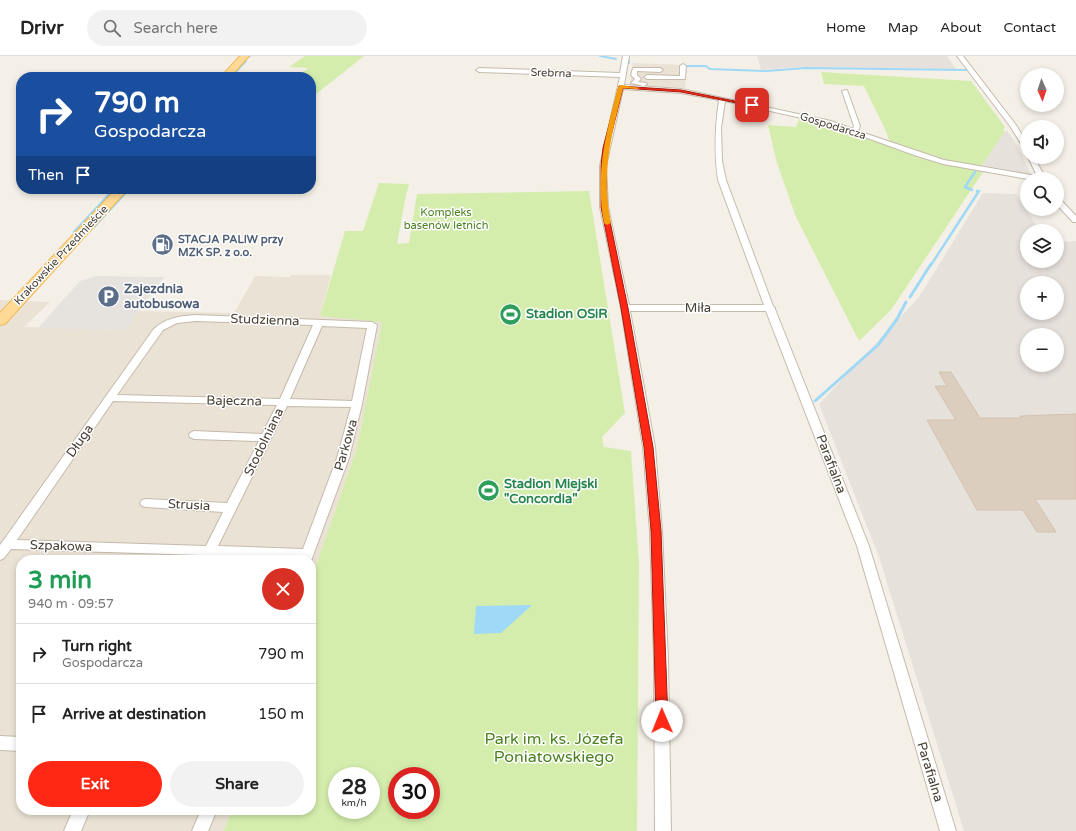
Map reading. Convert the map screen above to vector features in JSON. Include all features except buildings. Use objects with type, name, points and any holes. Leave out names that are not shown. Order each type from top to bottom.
[{"type":"main road","points":[[230,72],[245,56]]},
{"type":"main road","name":"Krakowskie Przedmieście","points":[[0,321],[117,194]]},
{"type":"street","points":[[626,56],[621,87],[606,148],[603,179],[604,207],[625,308],[649,447],[656,531],[661,659],[664,831]]},
{"type":"street","points":[[960,56],[1013,125],[1020,137]]},
{"type":"street","name":"Srebrna","points":[[478,70],[683,78],[683,66]]},
{"type":"street","points":[[660,70],[635,69],[634,75],[638,79],[634,82],[635,84],[680,86],[681,91]]},
{"type":"street","name":"Gospodarcza","points":[[621,87],[681,91],[802,116],[854,131],[916,154],[943,162],[1020,176]]},
{"type":"street","points":[[845,92],[857,126],[857,129],[854,131]]},
{"type":"street","name":"Parafialna","points":[[722,99],[718,128],[719,161],[722,180],[750,258],[771,308],[863,548],[948,831]]},
{"type":"street","points":[[1064,208],[1076,220]]},
{"type":"street","name":"Miła","points":[[625,308],[771,308]]},
{"type":"street","name":"Studzienna","points":[[160,328],[171,322],[186,318],[319,322],[372,326]]},
{"type":"street","name":"Stodolniana","points":[[208,555],[267,438],[319,322]]},
{"type":"street","name":"Parkowa","points":[[307,555],[343,458],[357,404],[372,326]]},
{"type":"street","name":"Długa","points":[[3,548],[160,328]]},
{"type":"street","name":"Bajeczna","points":[[110,398],[357,404]]},
{"type":"street","points":[[194,435],[267,438]]},
{"type":"street","name":"Strusia","points":[[146,503],[232,508]]},
{"type":"street","name":"Szpakowa","points":[[3,548],[208,555]]},
{"type":"street","points":[[0,743],[16,744]]},
{"type":"street","points":[[72,831],[80,815]]},
{"type":"street","points":[[200,831],[206,815]]},
{"type":"shaded area","points":[[757,56],[947,56],[956,69],[798,67],[761,70]]},
{"type":"shaded area","points":[[633,63],[686,65],[685,88],[636,85],[630,82]]},
{"type":"shaded area","points":[[1005,131],[1007,131],[1014,140],[1020,152],[1020,164],[1026,164],[1030,172],[1020,172],[1020,174],[980,168]]},
{"type":"shaded area","points":[[983,193],[1016,194],[1020,200],[1020,216],[1030,216],[1035,224],[1020,224],[1020,268],[1064,268],[1064,242],[1076,241],[1076,831],[964,831],[879,557],[819,404],[919,297]]},
{"type":"shaded area","points":[[291,275],[331,275],[320,316],[383,318],[357,448],[316,566],[316,555],[16,555],[16,815],[230,815],[224,831],[0,831],[0,300],[50,302],[24,327],[125,330],[139,311],[234,313],[255,276],[289,277]]},
{"type":"shaded area","name":"Zajezdnia autobusowa","points":[[95,276],[164,277],[125,330],[38,328],[80,281]]},
{"type":"green space","points":[[305,56],[364,56],[316,94],[316,72],[303,72],[308,68],[289,67]]},
{"type":"green space","points":[[821,72],[971,81],[1005,127],[1003,130],[1005,131],[980,168],[931,157],[890,142],[864,86],[824,84]]},
{"type":"green space","points":[[800,117],[854,133],[926,160],[983,172],[891,310],[859,341],[796,217],[777,163],[768,125],[796,127]]},
{"type":"green space","name":"Stadion Miejski \"Concordia\"","points":[[379,183],[409,184],[397,244],[409,243],[417,194],[589,191],[625,413],[602,437],[604,447],[631,451],[639,563],[637,831],[224,831],[230,815],[316,815],[316,566],[357,448],[382,322],[320,316],[345,231],[363,231]]},
{"type":"water","points":[[532,605],[501,633],[474,634],[476,606]]},
{"type":"waterway","points":[[600,56],[616,59]]},
{"type":"waterway","points":[[236,72],[246,61]]},
{"type":"waterway","points":[[687,66],[706,66],[710,69],[767,71],[805,68],[967,70]]},
{"type":"waterway","points":[[972,190],[965,187],[975,172]]},
{"type":"waterway","points":[[931,265],[979,191],[977,191]]},
{"type":"waterway","points":[[74,232],[109,194]]},
{"type":"waterway","points":[[108,212],[124,194]]},
{"type":"waterway","points":[[94,227],[105,215]]},
{"type":"waterway","points":[[910,297],[931,264]]},
{"type":"waterway","points":[[815,401],[878,345],[897,319],[906,302]]},
{"type":"slow traffic","points":[[607,223],[604,207],[603,179],[607,143],[621,87],[637,88]]},
{"type":"place","name":"STACJA PALIW przy MZK SP. z o.o.","points":[[163,245]]},
{"type":"place","name":"Zajezdnia autobusowa","points":[[109,296]]},
{"type":"place","name":"Stadion OSiR","points":[[511,314]]},
{"type":"place","name":"Stadion Miejski \"Concordia\"","points":[[488,491]]},
{"type":"route","points":[[662,721],[656,531],[649,447],[625,308],[604,207],[603,179],[606,148],[621,87],[681,91],[752,105]]},
{"type":"park label","name":"Kompleks basenów letnich","points":[[446,218]]},
{"type":"park label","name":"Park im. ks. Józefa Poniatowskiego","points":[[554,748]]}]
